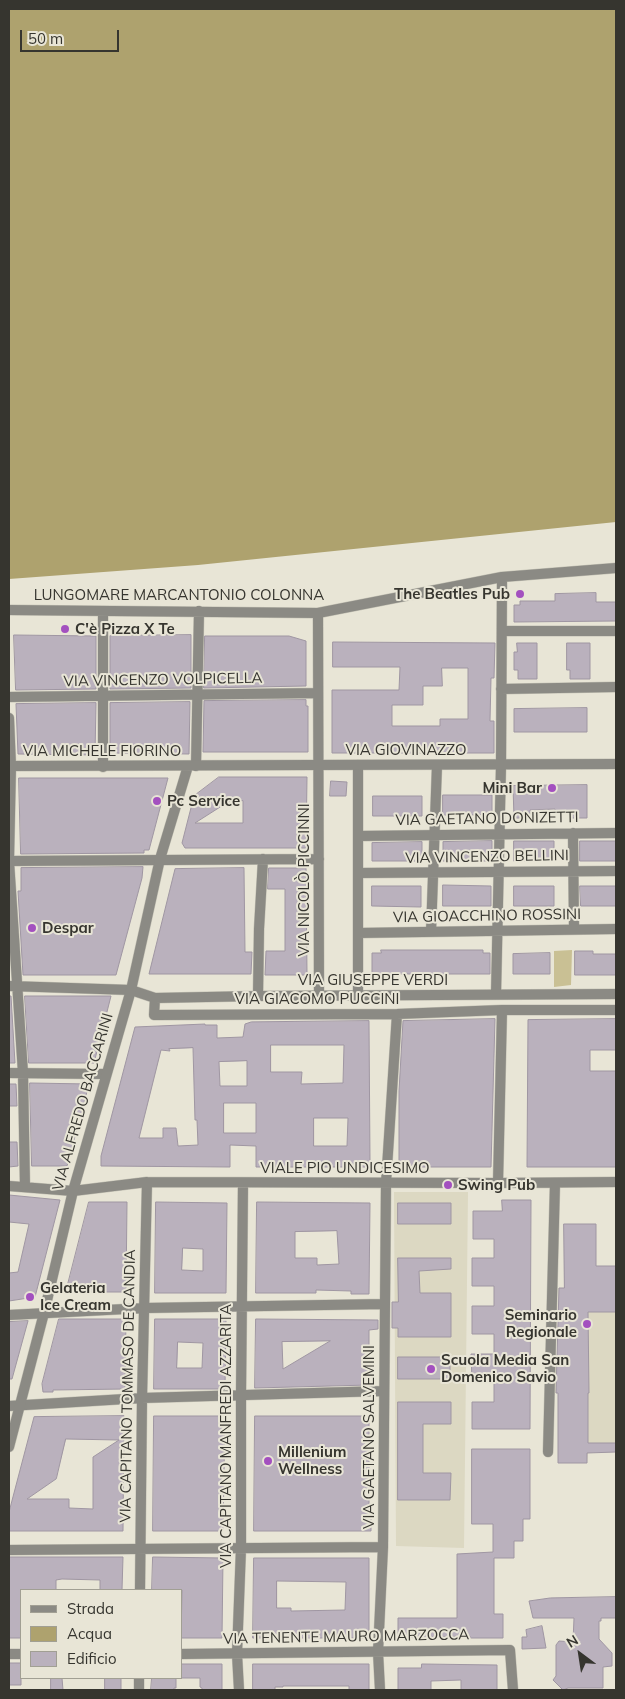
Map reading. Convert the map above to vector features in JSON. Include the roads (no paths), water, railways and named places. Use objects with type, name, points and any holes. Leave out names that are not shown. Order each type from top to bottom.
[{"type":"street","name":"LUNGOMARE MARCANTONIO COLONNA","points":[[9,610],[318,613],[502,577],[616,568]]},
{"type":"street","points":[[496,994],[501,765],[502,577]]},
{"type":"street","points":[[102,611],[103,767]]},
{"type":"street","name":"VIA ALFREDO BACCARINI","points":[[9,1447],[73,1191],[131,990],[160,859],[192,766],[197,694],[199,611]]},
{"type":"street","name":"VIA NICOLÒ PICCINNI","points":[[318,613],[319,996]]},
{"type":"street","points":[[502,631],[616,631]]},
{"type":"street","points":[[501,689],[616,687]]},
{"type":"street","name":"VIA VINCENZO VOLPICELLA","points":[[9,697],[318,693]]},
{"type":"street","points":[[9,718],[11,927],[13,986],[23,1073],[24,1187]]},
{"type":"street","name":"VIA GIOVINAZZO","points":[[192,766],[616,764]]},
{"type":"street","points":[[358,765],[358,996]]},
{"type":"street","points":[[431,932],[437,765]]},
{"type":"street","name":"VIA MICHELE FIORINO","points":[[10,766],[192,766]]},
{"type":"street","points":[[573,833],[574,929]]},
{"type":"street","name":"VIA GAETANO DONIZETTI","points":[[358,836],[616,833]]},
{"type":"street","points":[[258,996],[263,859]]},
{"type":"street","points":[[9,861],[319,859]]},
{"type":"street","name":"VIA VINCENZO BELLINI","points":[[358,874],[616,871]]},
{"type":"street","name":"VIA GIOACCHINO ROSSINI","points":[[358,933],[616,929]]},
{"type":"street","name":"VIA GIUSEPPE VERDI","points":[[13,986],[131,990],[155,998],[616,994]]},
{"type":"street","name":"VIA GIACOMO PUCCINI","points":[[155,998],[154,1015],[397,1014],[502,1010],[616,1010]]},
{"type":"street","points":[[498,1183],[502,1010]]},
{"type":"street","name":"VIA GAETANO SALVEMINI","points":[[380,1690],[378,1652],[383,1548],[386,1183],[397,1014]]},
{"type":"street","points":[[9,1073],[106,1074]]},
{"type":"street","name":"VIALE PIO UNDICESIMO","points":[[9,1186],[73,1191],[147,1182],[616,1182]]},
{"type":"street","name":"VIA CAPITANO TOMMASO DE CANDIA","points":[[140,1589],[147,1182]]},
{"type":"street","name":"VIA CAPITANO MANFREDI AZZARITA","points":[[239,1690],[237,1654],[241,1548],[243,1183]]},
{"type":"street","points":[[548,1452],[555,1183]]},
{"type":"street","points":[[9,1315],[145,1308],[385,1304]]},
{"type":"street","points":[[9,1406],[142,1398],[383,1391]]},
{"type":"street","points":[[9,1550],[383,1548]]},
{"type":"street","name":"VIA TENENTE MAURO MARZOCCA","points":[[182,1654],[510,1650],[513,1690]]},
{"type":"water","points":[[9,9],[616,9],[616,522],[198,565],[9,579]]},
{"type":"place","name":"The Beatles Pub","points":[[520,594]]},
{"type":"place","name":"C'è Pizza X Te","points":[[65,629]]},
{"type":"place","name":"Mini Bar","points":[[552,788]]},
{"type":"place","name":"Pc Service","points":[[157,801]]},
{"type":"place","name":"Despar","points":[[32,928]]},
{"type":"place","name":"Swing Pub","points":[[448,1185]]},
{"type":"place","name":"Gelateria Ice Cream","points":[[30,1297]]},
{"type":"place","name":"Seminario Regionale","points":[[587,1324]]},
{"type":"place","name":"Scuola Media San Domenico Savio","points":[[431,1369]]},
{"type":"place","name":"Millenium Wellness","points":[[268,1461]]}]
